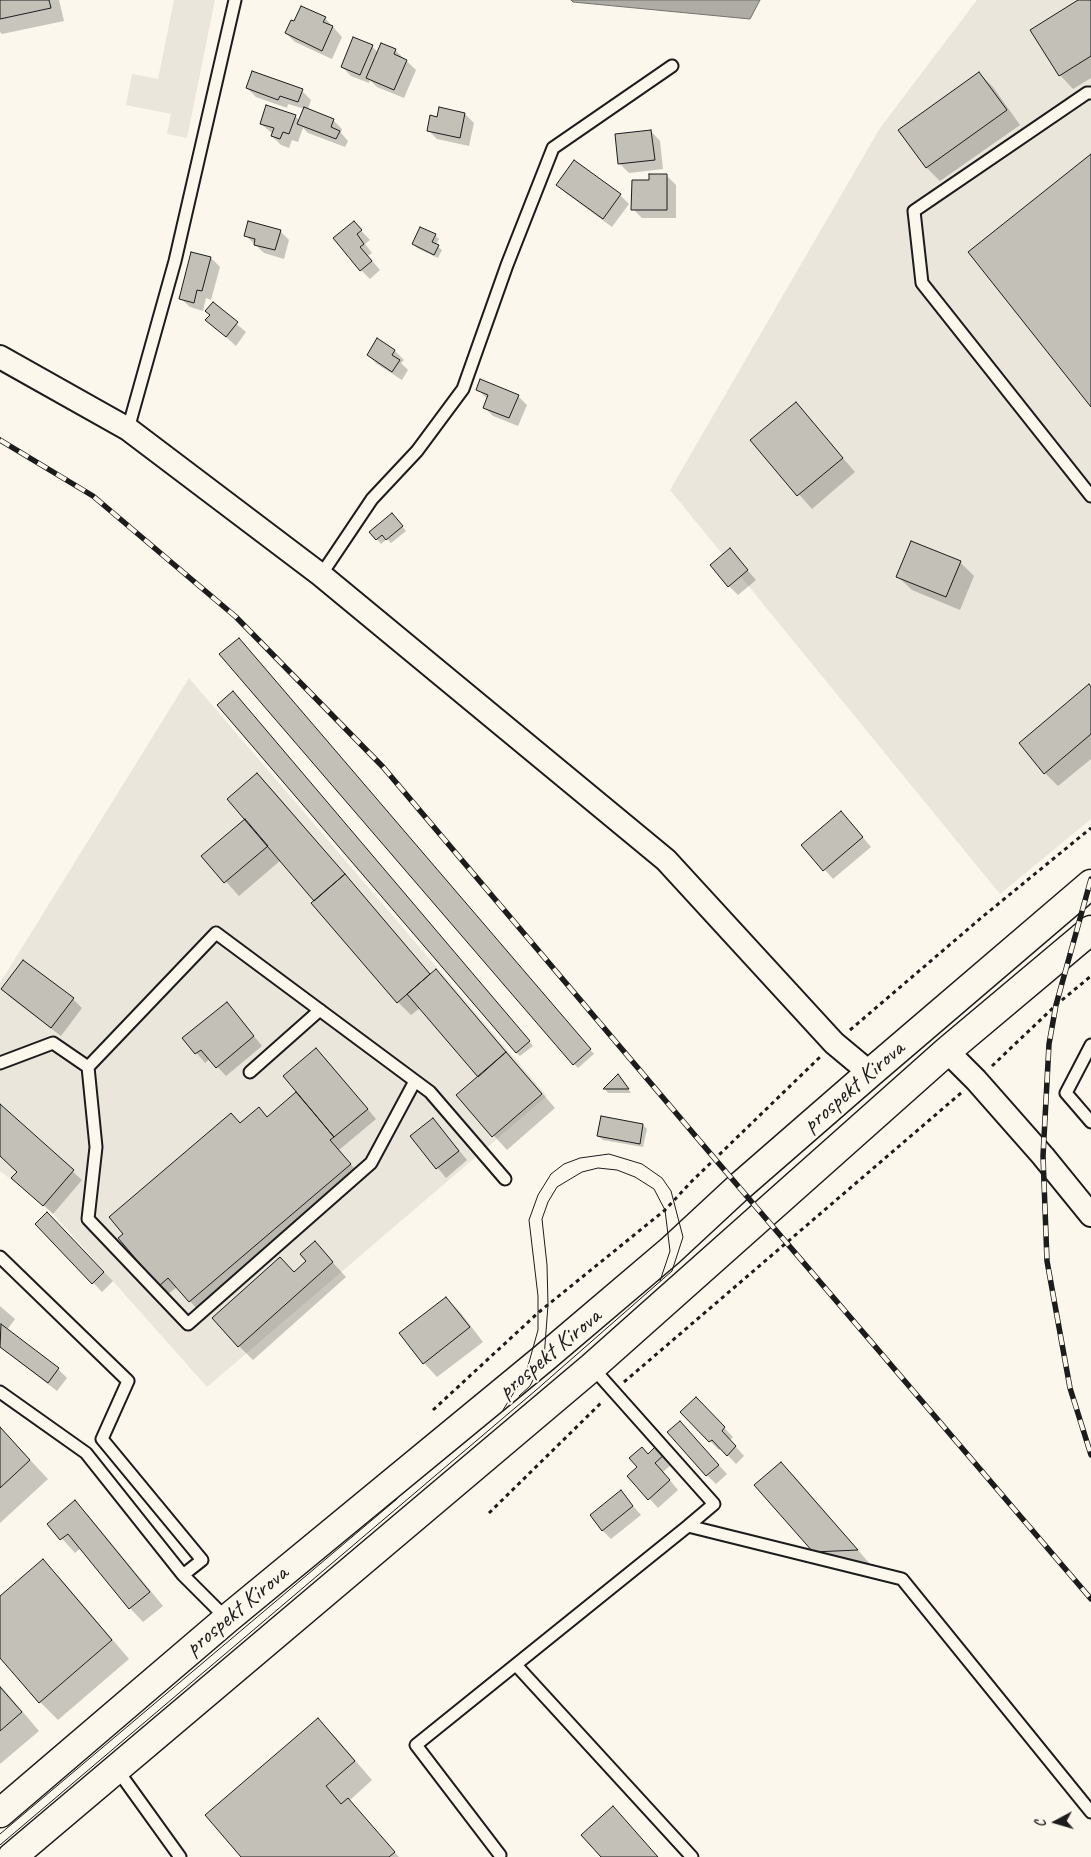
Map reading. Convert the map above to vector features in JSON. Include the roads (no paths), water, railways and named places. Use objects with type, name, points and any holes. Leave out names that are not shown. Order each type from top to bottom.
[{"type":"main road","name":"prospekt Kirova","points":[[0,1813],[227,1619],[544,1358],[670,1251],[739,1187],[870,1072],[1091,884]]},
{"type":"main road","name":"prospekt Kirova","points":[[12,1857],[592,1367],[947,1051],[1091,930]]},
{"type":"street","points":[[0,357],[128,429],[321,575],[666,860],[834,1043],[870,1072]]},
{"type":"street","points":[[947,1051],[976,1080],[1043,1156],[1091,1215]]},
{"type":"lane","points":[[128,429],[175,261],[235,0]]},
{"type":"lane","points":[[321,575],[372,499],[417,451],[464,389],[507,265],[553,148],[672,66]]},
{"type":"lane","points":[[1091,93],[1087,92],[914,211],[922,282],[1091,496]]},
{"type":"lane","points":[[416,1082],[371,1163],[188,1324],[88,1219],[96,1147],[88,1067],[216,933],[430,1092],[505,1179]]},
{"type":"lane","points":[[250,1072],[320,1010]]},
{"type":"lane","points":[[0,1063],[53,1043],[88,1067]]},
{"type":"lane","points":[[1091,1044],[1066,1093],[1091,1122]]},
{"type":"lane","points":[[0,1257],[128,1381],[102,1440],[202,1560],[183,1575]]},
{"type":"lane","points":[[500,1855],[416,1745],[714,1504],[592,1367]]},
{"type":"lane","points":[[0,1392],[86,1453],[183,1575],[227,1619]]},
{"type":"lane","points":[[688,1526],[902,1579],[1091,1812]]},
{"type":"lane","points":[[516,1664],[692,1857]]},
{"type":"lane","points":[[116,1768],[180,1857]]},
{"type":"tram line","points":[[0,1845],[535,1391],[672,1271],[683,1237],[671,1191],[662,1178],[642,1164],[609,1154],[580,1158],[564,1164],[551,1174],[538,1195],[529,1220],[538,1296],[538,1330],[526,1373],[503,1410]]},
{"type":"tram line","points":[[519,1396],[530,1386],[544,1358],[548,1305],[547,1265],[542,1219],[548,1202],[557,1187],[582,1172],[598,1168],[617,1170],[635,1177],[654,1189],[665,1210],[670,1251],[660,1281]]},
{"type":"tram line","points":[[0,1834],[397,1499]]},
{"type":"railway","points":[[0,440],[93,496],[236,617],[383,767],[1091,1599]]},
{"type":"railway","points":[[1091,879],[1056,1005],[1049,1044],[1043,1156],[1047,1261],[1070,1388],[1091,1455]]}]
